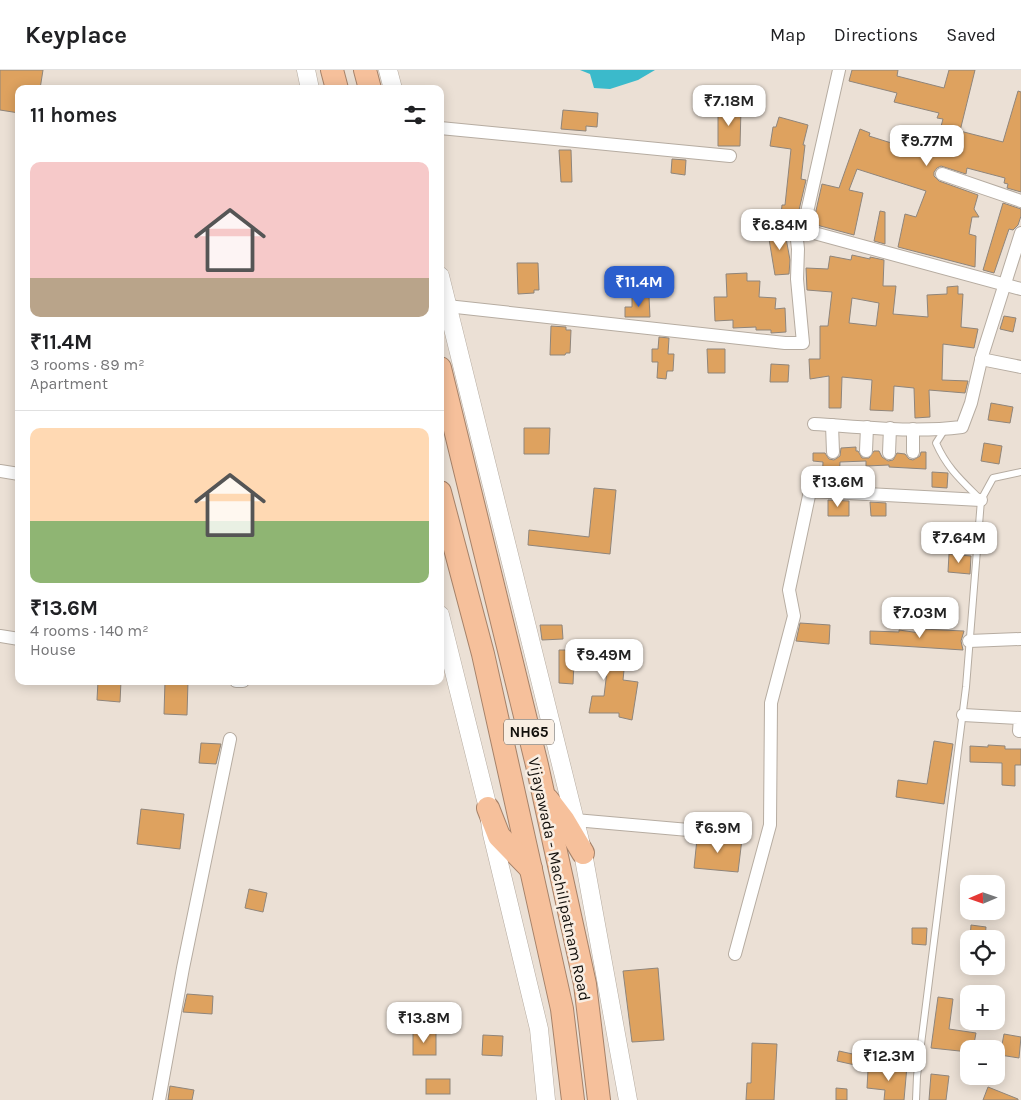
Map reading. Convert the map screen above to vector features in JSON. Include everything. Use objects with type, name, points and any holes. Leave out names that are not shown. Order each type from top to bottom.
[{"type":"highway","points":[[332,70],[336,85]]},
{"type":"highway","points":[[365,70],[369,85]]},
{"type":"highway","name":"Vijayawada - Machilipatnam Road","points":[[444,384],[476,508],[544,795],[585,984],[598,1100]]},
{"type":"highway","name":"Vijayawada - Machilipatnam Road","points":[[444,507],[483,654],[562,1009],[573,1100]]},
{"type":"highway","points":[[544,795],[564,821],[583,853]]},
{"type":"highway","points":[[488,808],[499,836],[531,869]]},
{"type":"street","points":[[306,70],[309,85]]},
{"type":"street","points":[[388,70],[392,85]]},
{"type":"street","points":[[802,230],[839,70]]},
{"type":"street","points":[[444,128],[730,156]]},
{"type":"street","points":[[942,174],[1021,201]]},
{"type":"street","points":[[447,306],[785,343],[803,342],[797,279],[798,249],[796,231],[802,230],[1021,289]]},
{"type":"street","points":[[814,424],[912,429],[962,427],[971,403],[982,359],[1021,233]]},
{"type":"street","points":[[444,293],[583,853],[628,1100]]},
{"type":"street","points":[[982,359],[1021,367]]},
{"type":"street","points":[[832,425],[833,452]]},
{"type":"street","points":[[866,451],[867,426]]},
{"type":"street","points":[[890,428],[890,453]]},
{"type":"street","points":[[912,429],[913,452]]},
{"type":"street","points":[[0,470],[15,473]]},
{"type":"street","points":[[735,954],[770,825],[771,703],[794,616],[789,590],[810,491],[981,500]]},
{"type":"street","points":[[444,631],[488,808],[492,834],[539,1029],[546,1100]]},
{"type":"street","points":[[0,636],[15,639]]},
{"type":"street","points":[[969,641],[1021,639]]},
{"type":"street","points":[[963,715],[1020,718],[1019,731]]},
{"type":"street","points":[[159,1100],[183,968],[230,739]]},
{"type":"street","points":[[575,820],[700,831]]},
{"type":"lane","points":[[945,429],[936,442],[943,460],[981,500]]},
{"type":"lane","points":[[916,1100],[918,1066],[963,715],[981,500],[993,478],[1021,472]]},
{"type":"water","points":[[580,70],[655,70],[638,80],[610,89],[594,88],[590,74]]},
{"type":"building","points":[[0,70],[43,70],[41,85],[15,85],[15,112],[0,110]]},
{"type":"building","points":[[852,70],[898,70],[897,76],[944,88],[949,70],[975,70],[960,131],[1003,142],[1018,91],[1021,92],[1021,192],[1007,188],[1008,184],[1004,183],[1005,178],[967,168],[966,174],[941,166],[934,172],[934,176],[939,181],[978,195],[974,209],[979,217],[972,217],[969,234],[976,236],[975,267],[898,247],[905,214],[916,217],[926,191],[857,169],[849,190],[863,193],[854,235],[813,224],[822,184],[839,188],[860,129],[870,133],[869,136],[933,156],[943,119],[937,118],[939,113],[894,102],[897,93],[849,81]]},
{"type":"building","points":[[718,109],[741,109],[740,146],[718,146]]},
{"type":"building","points":[[563,110],[598,113],[597,127],[586,126],[586,131],[561,129]]},
{"type":"building","points":[[779,117],[808,125],[803,145],[805,145],[801,179],[806,180],[796,223],[790,226],[780,224],[782,205],[785,205],[791,149],[770,146],[773,127],[776,127]]},
{"type":"building","points":[[559,150],[571,150],[572,182],[561,182]]},
{"type":"building","points":[[672,159],[686,160],[685,175],[671,173]]},
{"type":"building","points":[[1003,203],[1021,209],[1021,216],[1018,225],[1013,230],[1009,229],[994,273],[983,270]]},
{"type":"building","points":[[880,211],[885,212],[885,244],[874,241]]},
{"type":"building","points":[[784,227],[790,260],[789,274],[775,275],[769,239],[772,238],[770,229]]},
{"type":"building","points":[[852,255],[884,260],[883,286],[896,286],[893,314],[928,317],[927,295],[947,294],[947,287],[958,286],[958,294],[963,294],[961,327],[978,329],[974,348],[943,344],[942,380],[968,381],[965,393],[929,390],[930,417],[915,418],[914,388],[894,386],[893,411],[870,410],[872,380],[842,377],[841,408],[829,408],[829,376],[810,379],[809,359],[820,359],[820,326],[828,326],[832,292],[807,290],[806,268],[828,269],[830,256],[851,260]],"holes":[[[852,298],[879,303],[876,326],[849,323]]]},
{"type":"building","points":[[517,263],[538,263],[539,290],[534,290],[534,293],[518,294]]},
{"type":"building","points":[[747,273],[747,281],[760,281],[759,297],[776,298],[775,309],[785,308],[786,332],[771,333],[771,330],[756,330],[756,327],[733,328],[733,320],[715,321],[714,297],[727,297],[726,274]]},
{"type":"building","points":[[632,297],[649,297],[650,317],[625,317],[625,307],[632,307]]},
{"type":"building","points":[[1004,316],[1016,318],[1013,332],[1000,329]]},
{"type":"building","points":[[551,326],[566,327],[566,330],[571,330],[570,353],[550,355]]},
{"type":"building","points":[[659,337],[669,338],[668,354],[674,354],[673,371],[667,371],[666,379],[657,378],[658,362],[652,362],[652,349],[658,349]]},
{"type":"building","points":[[707,349],[725,349],[725,373],[708,373]]},
{"type":"building","points":[[771,364],[789,365],[788,382],[770,382]]},
{"type":"building","points":[[991,403],[1013,407],[1010,423],[988,420]]},
{"type":"building","points":[[524,428],[550,428],[549,454],[524,454]]},
{"type":"building","points":[[984,443],[1002,446],[999,464],[981,461]]},
{"type":"building","points":[[856,447],[856,451],[858,451],[862,458],[869,458],[874,451],[879,451],[882,457],[888,461],[893,460],[897,453],[905,454],[909,459],[913,460],[920,456],[921,452],[926,452],[926,469],[889,467],[889,465],[866,466],[866,461],[840,462],[839,484],[822,483],[823,462],[813,461],[813,453],[825,453],[829,459],[834,460],[840,456],[841,448]]},
{"type":"building","points":[[932,472],[948,473],[947,488],[932,487]]},
{"type":"building","points":[[594,488],[616,490],[610,554],[528,545],[529,530],[589,537]]},
{"type":"building","points":[[828,500],[849,501],[849,516],[828,516]]},
{"type":"building","points":[[870,502],[886,503],[886,516],[871,516]]},
{"type":"building","points":[[949,554],[971,556],[970,574],[948,572]]},
{"type":"building","points":[[800,623],[830,625],[829,644],[796,641]]},
{"type":"building","points":[[540,625],[562,625],[563,639],[542,640]]},
{"type":"building","points":[[921,629],[964,631],[961,641],[963,650],[870,644],[870,631],[899,632],[899,630],[920,633]]},
{"type":"building","points":[[559,650],[570,650],[570,652],[626,650],[623,680],[638,682],[632,720],[619,717],[619,713],[589,713],[592,696],[604,696],[608,663],[574,663],[573,684],[559,683]]},
{"type":"building","points":[[98,685],[121,685],[120,702],[97,700]]},
{"type":"building","points":[[165,685],[188,685],[187,715],[164,714]]},
{"type":"building","points":[[934,741],[953,744],[944,804],[896,797],[898,780],[927,784]]},
{"type":"building","points":[[201,743],[221,744],[216,764],[199,763]]},
{"type":"building","points":[[988,745],[1005,746],[1005,749],[1021,749],[1021,765],[1015,765],[1015,786],[1002,785],[1002,763],[970,762],[970,746],[988,747]]},
{"type":"building","points":[[141,809],[184,814],[180,849],[137,844]]},
{"type":"building","points":[[707,836],[742,839],[738,872],[694,868],[697,839],[703,839]]},
{"type":"building","points":[[249,889],[267,893],[263,912],[245,908]]},
{"type":"building","points":[[971,925],[986,927],[986,930],[971,930]]},
{"type":"building","points":[[912,928],[927,928],[926,945],[912,944]]},
{"type":"building","points":[[658,968],[664,1040],[632,1042],[623,971]]},
{"type":"building","points":[[187,994],[213,996],[212,1014],[183,1012]]},
{"type":"building","points":[[938,997],[953,999],[949,1029],[976,1033],[975,1040],[960,1040],[960,1051],[931,1048]]},
{"type":"building","points":[[413,1032],[436,1032],[436,1055],[413,1055]]},
{"type":"building","points":[[1004,1034],[1021,1037],[1019,1058],[1005,1056],[1005,1040],[1003,1040]]},
{"type":"building","points":[[483,1035],[503,1036],[502,1056],[482,1055]]},
{"type":"building","points":[[752,1043],[777,1044],[774,1100],[746,1100],[747,1083],[751,1083]]},
{"type":"building","points":[[839,1051],[857,1055],[855,1065],[837,1061]]},
{"type":"building","points":[[888,1065],[907,1066],[904,1100],[884,1100],[885,1090],[867,1088],[868,1070],[888,1071]]},
{"type":"building","points":[[931,1074],[949,1076],[946,1100],[929,1100]]},
{"type":"building","points":[[426,1079],[450,1079],[450,1094],[426,1094]]},
{"type":"building","points":[[170,1086],[194,1090],[192,1100],[168,1100]]},
{"type":"building","points":[[988,1087],[1018,1099],[1018,1100],[983,1100]]},
{"type":"building","points":[[836,1088],[847,1089],[847,1100],[836,1100]]}]
